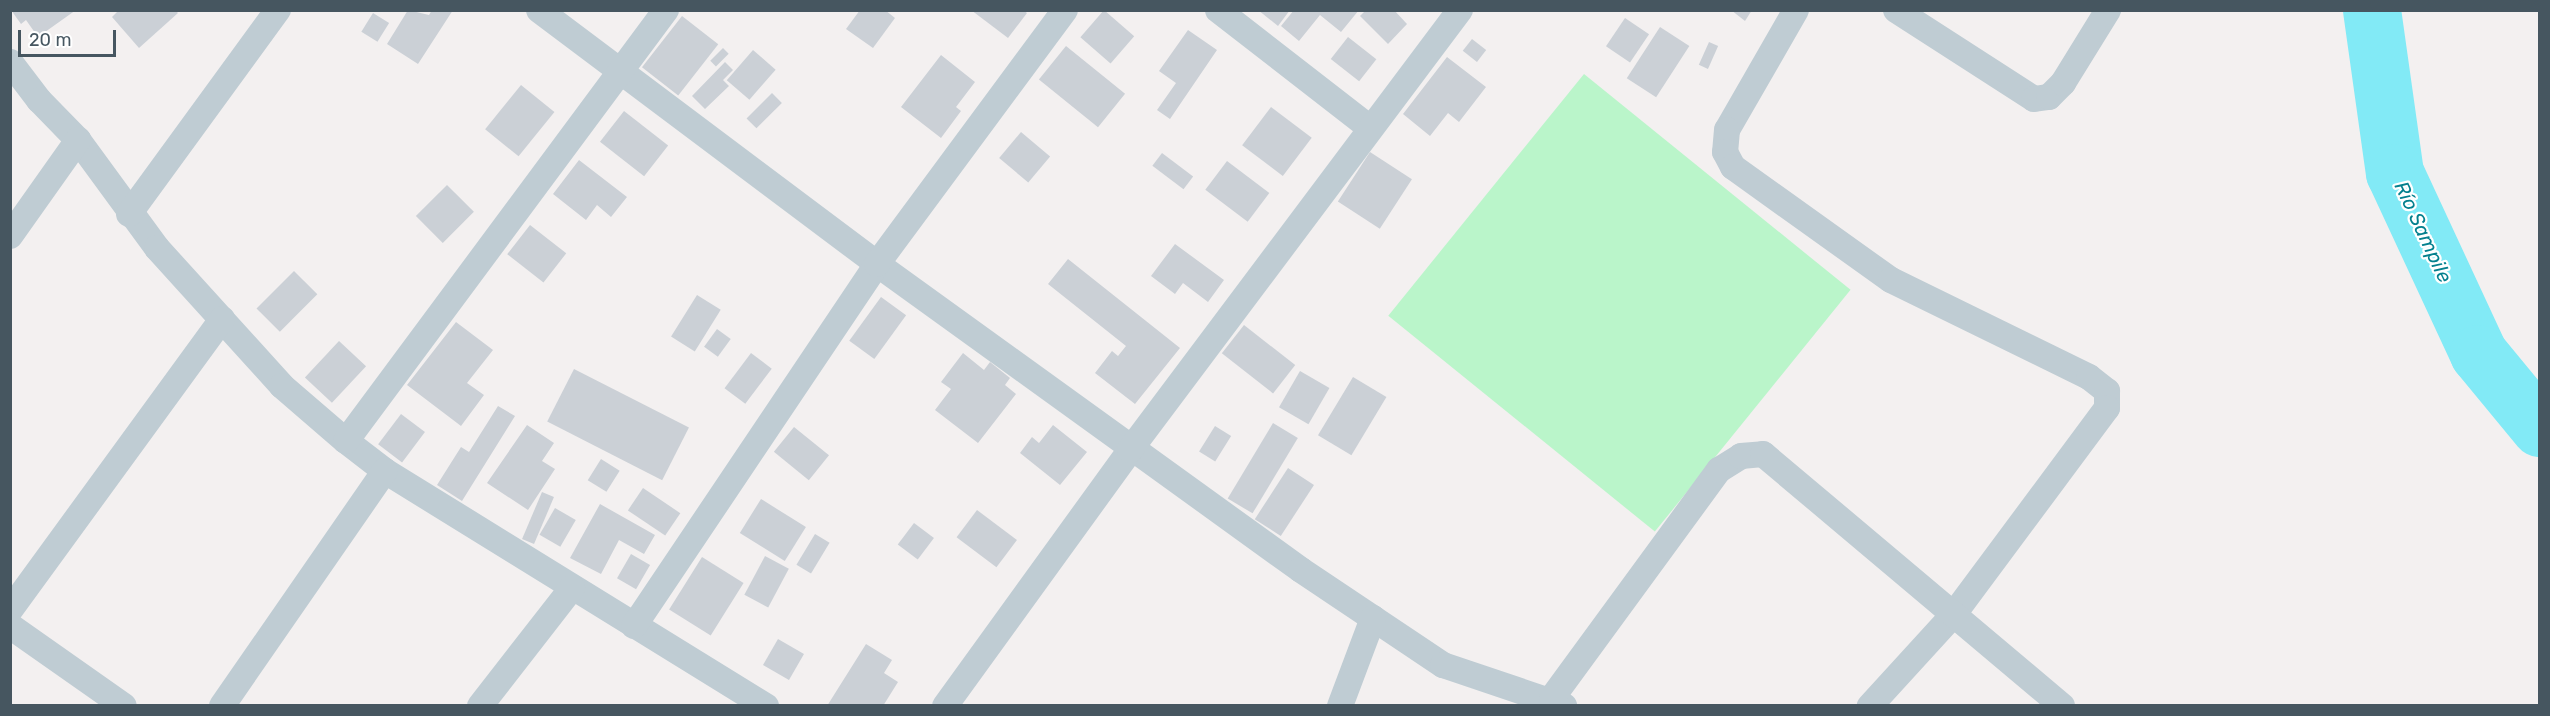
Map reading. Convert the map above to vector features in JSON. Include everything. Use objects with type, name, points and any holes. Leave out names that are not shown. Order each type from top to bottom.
[{"type":"street","points":[[129,214],[278,10]]},
{"type":"street","points":[[539,10],[877,264],[1130,450],[1443,665],[1558,702],[1719,470],[1741,456],[1763,454],[2062,705]]},
{"type":"street","points":[[346,441],[666,10]]},
{"type":"street","points":[[634,626],[877,264],[1065,10]]},
{"type":"street","points":[[1218,10],[1370,129]]},
{"type":"street","points":[[945,705],[1130,450],[1460,10]]},
{"type":"street","points":[[1796,10],[1727,130],[1725,152],[1733,167],[1891,280],[2089,377],[2107,391],[2106,408],[1954,614],[1870,705]]},
{"type":"street","points":[[1896,10],[2034,99],[2049,97],[2063,83],[2108,10]]},
{"type":"street","points":[[10,62],[39,100],[78,140],[129,214],[222,319],[282,386],[346,441],[385,471],[765,705]]},
{"type":"street","points":[[10,236],[78,140]]},
{"type":"street","points":[[10,610],[222,319]]},
{"type":"street","points":[[222,705],[385,471]]},
{"type":"street","points":[[480,705],[572,588]]},
{"type":"street","points":[[1340,705],[1373,618]]},
{"type":"street","points":[[10,626],[124,705]]},
{"type":"green space","points":[[1584,74],[1851,290],[1655,532],[1388,316]]},
{"type":"building","points":[[11,10],[76,10],[38,37],[26,20],[21,24]]},
{"type":"building","points":[[119,10],[175,10],[178,13],[139,48],[112,17]]},
{"type":"building","points":[[408,10],[429,15],[432,10],[453,10],[418,64],[387,44]]},
{"type":"building","points":[[860,10],[885,10],[895,18],[873,48],[846,29]]},
{"type":"building","points":[[971,10],[1023,10],[1027,13],[1008,38]]},
{"type":"building","points":[[1104,10],[1134,36],[1111,63],[1080,37]]},
{"type":"building","points":[[1258,10],[1290,10],[1278,26]]},
{"type":"building","points":[[1294,10],[1359,10],[1341,32],[1320,15],[1299,41],[1281,26]]},
{"type":"building","points":[[1366,10],[1394,10],[1407,24],[1388,44],[1360,16]]},
{"type":"building","points":[[1731,10],[1752,10],[1745,21]]},
{"type":"building","points":[[373,13],[389,23],[377,42],[361,32]]},
{"type":"building","points":[[682,16],[718,44],[678,96],[642,67]]},
{"type":"building","points":[[1625,18],[1649,34],[1630,62],[1606,46]]},
{"type":"building","points":[[1660,27],[1689,46],[1656,97],[1627,78]]},
{"type":"building","points":[[1188,30],[1217,50],[1170,119],[1157,110],[1176,83],[1159,71]]},
{"type":"building","points":[[1348,37],[1376,59],[1359,81],[1331,59]]},
{"type":"building","points":[[1472,39],[1486,50],[1477,62],[1463,51]]},
{"type":"building","points":[[1709,42],[1718,46],[1708,69],[1699,65]]},
{"type":"building","points":[[1066,46],[1125,94],[1098,127],[1039,79]]},
{"type":"building","points":[[723,48],[729,54],[716,66],[710,61]]},
{"type":"building","points":[[753,50],[776,70],[749,100],[727,80]]},
{"type":"building","points":[[941,55],[975,82],[956,107],[961,111],[941,138],[901,107]]},
{"type":"building","points":[[1447,57],[1486,87],[1459,122],[1448,113],[1430,136],[1403,114]]},
{"type":"building","points":[[725,62],[733,70],[723,80],[729,86],[705,109],[692,96]]},
{"type":"building","points":[[521,85],[554,112],[519,156],[485,129]]},
{"type":"building","points":[[772,93],[782,103],[756,128],[747,118]]},
{"type":"building","points":[[1271,107],[1312,138],[1283,176],[1242,145]]},
{"type":"building","points":[[624,111],[668,145],[644,176],[600,142]]},
{"type":"building","points":[[1021,132],[1050,156],[1028,182],[999,158]]},
{"type":"building","points":[[1370,152],[1412,179],[1380,229],[1338,201]]},
{"type":"building","points":[[1162,153],[1193,176],[1184,189],[1152,166]]},
{"type":"building","points":[[579,160],[627,197],[611,217],[597,205],[586,220],[553,194]]},
{"type":"building","points":[[1227,161],[1269,193],[1248,222],[1205,190]]},
{"type":"building","points":[[447,185],[474,212],[443,243],[416,216]]},
{"type":"building","points":[[530,225],[566,253],[543,282],[507,254]]},
{"type":"building","points":[[1175,244],[1224,280],[1208,302],[1183,283],[1175,294],[1151,276]]},
{"type":"building","points":[[1068,259],[1180,348],[1135,404],[1095,373],[1112,351],[1118,356],[1126,346],[1048,284]]},
{"type":"building","points":[[294,271],[317,294],[280,332],[257,308]]},
{"type":"building","points":[[697,295],[721,310],[695,351],[671,337]]},
{"type":"building","points":[[881,297],[906,315],[874,359],[849,341]]},
{"type":"building","points":[[456,322],[493,350],[467,383],[484,395],[461,426],[407,385]]},
{"type":"building","points":[[1244,325],[1295,365],[1273,393],[1222,353]]},
{"type":"building","points":[[717,329],[731,339],[718,357],[704,347]]},
{"type":"building","points":[[339,341],[366,366],[332,403],[305,378]]},
{"type":"building","points":[[751,353],[772,369],[745,404],[725,388]]},
{"type":"building","points":[[963,353],[984,370],[990,362],[1010,378],[1005,385],[1016,394],[978,443],[935,410],[951,389],[941,382]]},
{"type":"building","points":[[574,369],[689,428],[662,480],[547,422]]},
{"type":"building","points":[[1300,371],[1329,388],[1308,424],[1279,407]]},
{"type":"building","points":[[1353,377],[1386,397],[1351,455],[1318,435]]},
{"type":"building","points":[[498,406],[515,416],[462,501],[437,485],[461,447],[469,452]]},
{"type":"building","points":[[401,414],[425,432],[402,462],[378,444]]},
{"type":"building","points":[[1273,423],[1298,438],[1253,513],[1228,498]]},
{"type":"building","points":[[527,425],[554,443],[542,461],[555,469],[528,510],[487,483]]},
{"type":"building","points":[[1053,425],[1087,452],[1060,485],[1020,453],[1032,437],[1039,443]]},
{"type":"building","points":[[1215,426],[1231,436],[1215,462],[1199,451]]},
{"type":"building","points":[[794,427],[829,455],[809,480],[774,452]]},
{"type":"building","points":[[601,459],[620,471],[606,492],[588,480]]},
{"type":"building","points":[[1288,468],[1314,485],[1281,536],[1255,519]]},
{"type":"building","points":[[643,488],[680,513],[665,536],[628,510]]},
{"type":"building","points":[[542,492],[554,497],[534,544],[522,539]]},
{"type":"building","points":[[761,499],[806,527],[785,561],[740,533]]},
{"type":"building","points":[[600,504],[655,535],[644,554],[619,540],[601,574],[570,558]]},
{"type":"building","points":[[555,508],[576,520],[560,547],[540,535]]},
{"type":"building","points":[[977,510],[1017,540],[996,567],[957,537]]},
{"type":"building","points":[[914,523],[934,538],[918,560],[898,545]]},
{"type":"building","points":[[815,534],[830,543],[811,574],[796,565]]},
{"type":"building","points":[[631,554],[650,565],[636,589],[617,578]]},
{"type":"building","points":[[765,556],[789,569],[768,608],[744,595]]},
{"type":"building","points":[[702,557],[744,583],[711,636],[669,610]]},
{"type":"building","points":[[778,639],[804,654],[789,680],[763,665]]},
{"type":"building","points":[[866,644],[892,660],[884,673],[898,682],[883,706],[827,706]]},
{"type":"waterway","name":"Río Sampile","points":[[2372,10],[2395,173],[2479,354],[2540,428]]}]
